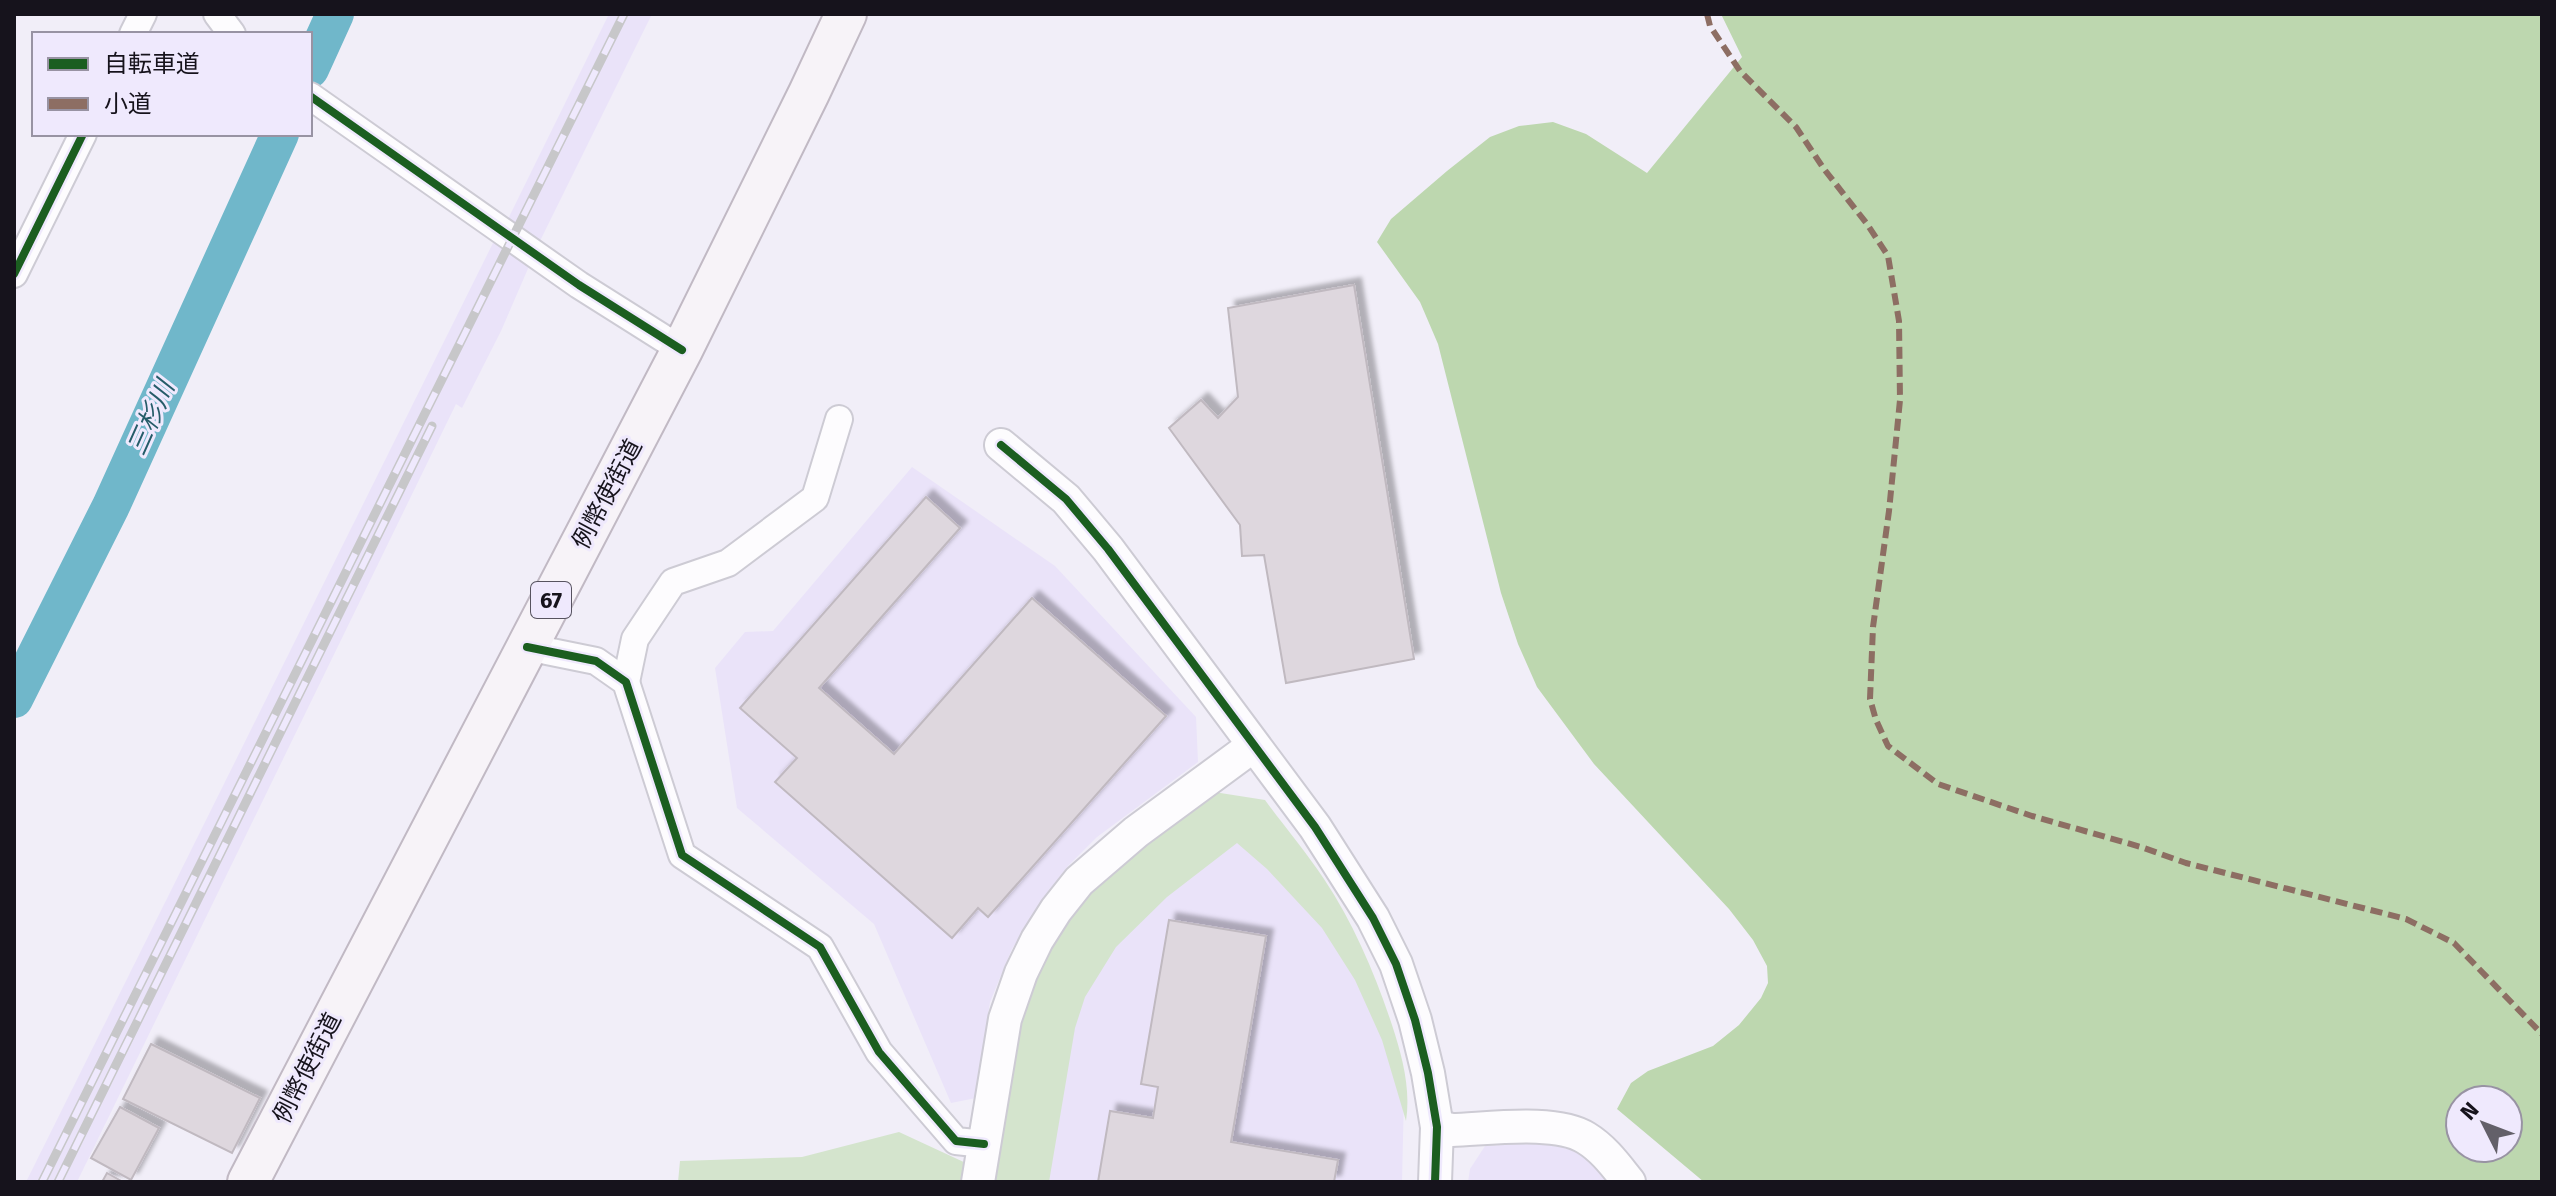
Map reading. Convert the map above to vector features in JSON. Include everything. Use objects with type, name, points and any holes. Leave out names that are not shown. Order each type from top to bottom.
[{"type":"main road","name":"例幣使街道","points":[[248,1182],[682,350],[846,14]]},
{"type":"street","points":[[134,32],[143,14]]},
{"type":"street","points":[[217,14],[230,32]]},
{"type":"street","points":[[317,101],[579,285],[682,350]]},
{"type":"street","points":[[14,274],[82,136]]},
{"type":"street","points":[[839,419],[815,498],[728,563],[673,582],[635,639],[626,682],[682,855],[820,947],[879,1052],[956,1141],[984,1144]]},
{"type":"street","points":[[1001,445],[1066,499],[1108,549],[1315,827],[1373,918],[1396,964],[1415,1020],[1428,1073],[1437,1127],[1435,1182]]},
{"type":"street","points":[[527,647],[596,661],[626,682]]},
{"type":"street","points":[[978,1182],[1005,1019],[1026,962],[1056,910],[1079,881],[1136,832],[1253,746]]},
{"type":"street","points":[[1437,1127],[1452,1130],[1557,1126],[1593,1142],[1629,1182]]},
{"type":"shaded area","points":[[609,14],[652,14],[538,245],[505,225]]},
{"type":"shaded area","points":[[495,239],[530,264],[501,331],[462,408],[456,404],[77,1182],[26,1182]]},
{"type":"shaded area","points":[[912,467],[1055,566],[1196,717],[1198,762],[1097,837],[1046,894],[1012,949],[990,1002],[976,1098],[951,1103],[874,924],[737,808],[715,668],[745,632],[773,631]]},
{"type":"shaded area","points":[[1234,832],[1313,905],[1366,987],[1404,1094],[1402,1182],[1045,1182],[1074,1016],[1102,955]]},
{"type":"shaded area","points":[[1548,1142],[1573,1148],[1596,1163],[1611,1182],[1468,1182],[1470,1169],[1485,1146]]},
{"type":"green space","points":[[1721,14],[2542,14],[2542,1182],[1704,1182],[1617,1109],[1631,1083],[1648,1071],[1713,1046],[1739,1025],[1761,998],[1768,983],[1767,966],[1753,940],[1729,909],[1594,764],[1537,687],[1501,593],[1438,344],[1420,302],[1377,242],[1391,219],[1447,171],[1490,137],[1519,126],[1553,122],[1586,134],[1647,173],[1742,57]]},
{"type":"green space","points":[[1214,792],[1265,800],[1335,896],[1363,950],[1392,1025],[1406,1084],[1406,1121],[1382,1040],[1355,980],[1322,928],[1267,869],[1237,843],[1167,897],[1116,947],[1085,997],[1075,1028],[1049,1182],[993,1182],[1017,1031],[1038,972],[1064,926],[1096,885],[1124,858]]},
{"type":"green space","points":[[899,1132],[968,1164],[964,1182],[678,1182],[680,1161],[802,1157]]},
{"type":"building","points":[[1354,285],[1414,659],[1286,683],[1264,555],[1242,556],[1240,525],[1169,428],[1201,400],[1218,418],[1238,397],[1228,308]]},
{"type":"building","points":[[926,497],[960,528],[819,688],[894,754],[1032,598],[1166,716],[988,917],[978,908],[952,938],[775,782],[797,758],[740,708]]},
{"type":"building","points":[[1169,920],[1266,936],[1231,1142],[1338,1160],[1334,1182],[1098,1182],[1110,1111],[1153,1118],[1158,1087],[1141,1084]]},
{"type":"building","points":[[151,1044],[260,1098],[232,1153],[123,1099]]},
{"type":"building","points":[[120,1107],[159,1128],[131,1180],[91,1158]]},
{"type":"building","points":[[107,1173],[123,1182],[102,1182]]},
{"type":"waterway","name":"三杉川","points":[[312,65],[335,14]]},
{"type":"waterway","name":"三杉川","points":[[14,699],[111,506],[279,136]]},
{"type":"railway","points":[[42,1182],[624,14]]},
{"type":"railway","points":[[58,1182],[432,426]]},
{"type":"marked path","points":[[1707,14],[1710,26],[1740,71],[1796,127],[1888,256],[1899,321],[1900,400],[1873,627],[1870,699],[1888,746],[1938,784],[2032,816],[2186,863],[2406,919],[2454,943],[2542,1034]]},
{"type":"cycle path","points":[[312,97],[579,285],[682,350]]},
{"type":"cycle path","points":[[14,274],[82,136]]},
{"type":"cycle path","points":[[1001,445],[1066,499],[1108,549],[1315,827],[1373,918],[1396,964],[1415,1020],[1428,1073],[1437,1127],[1435,1182]]},
{"type":"cycle path","points":[[527,647],[596,661],[626,682],[682,855],[820,947],[879,1052],[956,1141],[984,1144]]}]
